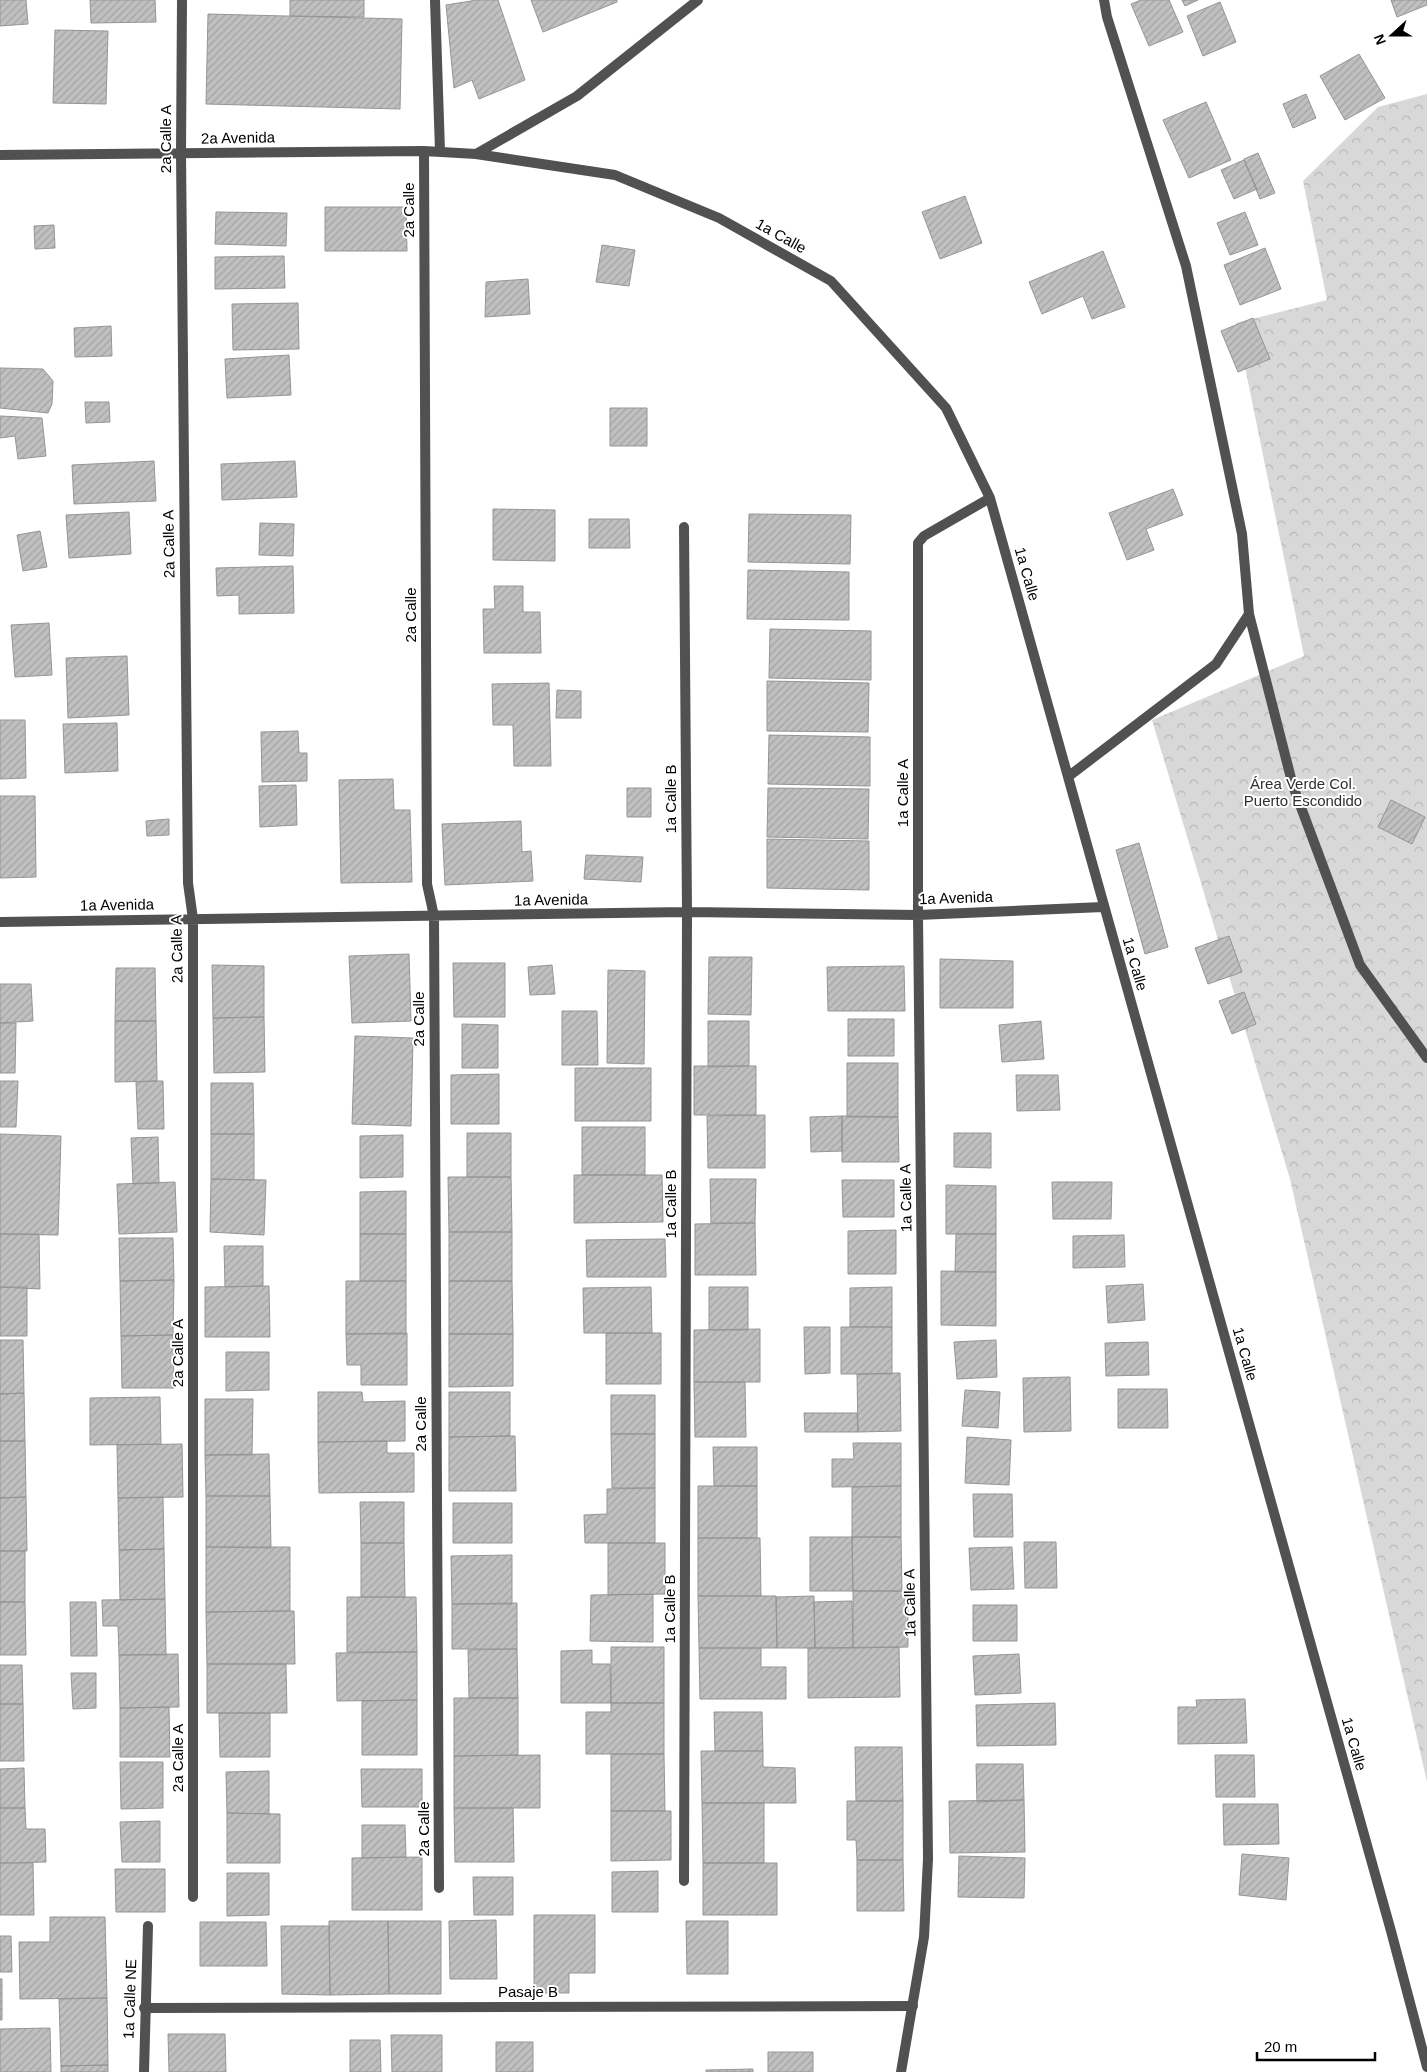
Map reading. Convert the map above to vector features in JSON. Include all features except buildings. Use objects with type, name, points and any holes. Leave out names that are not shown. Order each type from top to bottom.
[{"type":"street","name":"2a Calle A","points":[[182,0],[180,153],[188,883],[193,919],[193,1897]]},
{"type":"street","points":[[435,0],[440,152]]},
{"type":"street","points":[[476,154],[577,96],[698,0]]},
{"type":"street","points":[[1104,0],[1107,17],[1186,266],[1242,534],[1250,614],[1293,786],[1360,965],[1427,1058]]},
{"type":"street","name":"2a Avenida","points":[[0,155],[424,151],[476,154]]},
{"type":"street","name":"2a Calle","points":[[424,151],[427,884],[434,916],[439,1888]]},
{"type":"street","name":"1a Calle","points":[[476,154],[615,175],[719,218],[831,281],[946,408],[990,498],[1069,776],[1103,907],[1392,1931],[1427,2067]]},
{"type":"street","name":"1a Calle A","points":[[901,2072],[924,1938],[928,1859],[918,915],[918,543],[924,536],[990,498]]},
{"type":"street","name":"1a Calle B","points":[[684,527],[687,912],[684,1881]]},
{"type":"street","points":[[1069,776],[1216,664],[1250,614]]},
{"type":"street","name":"1a Avenida","points":[[0,922],[687,912],[918,915],[1103,907]]},
{"type":"street","name":"1a Calle NE","points":[[144,2072],[144,2008],[148,1926]]},
{"type":"street","name":"Pasaje B","points":[[144,2008],[912,2006]]},
{"type":"green space","name":"Área Verde Col. Puerto Escondido","points":[[1427,94],[1427,1782],[1290,1179],[1152,720],[1304,656],[1236,323],[1327,300],[1303,181],[1378,107]]}]
